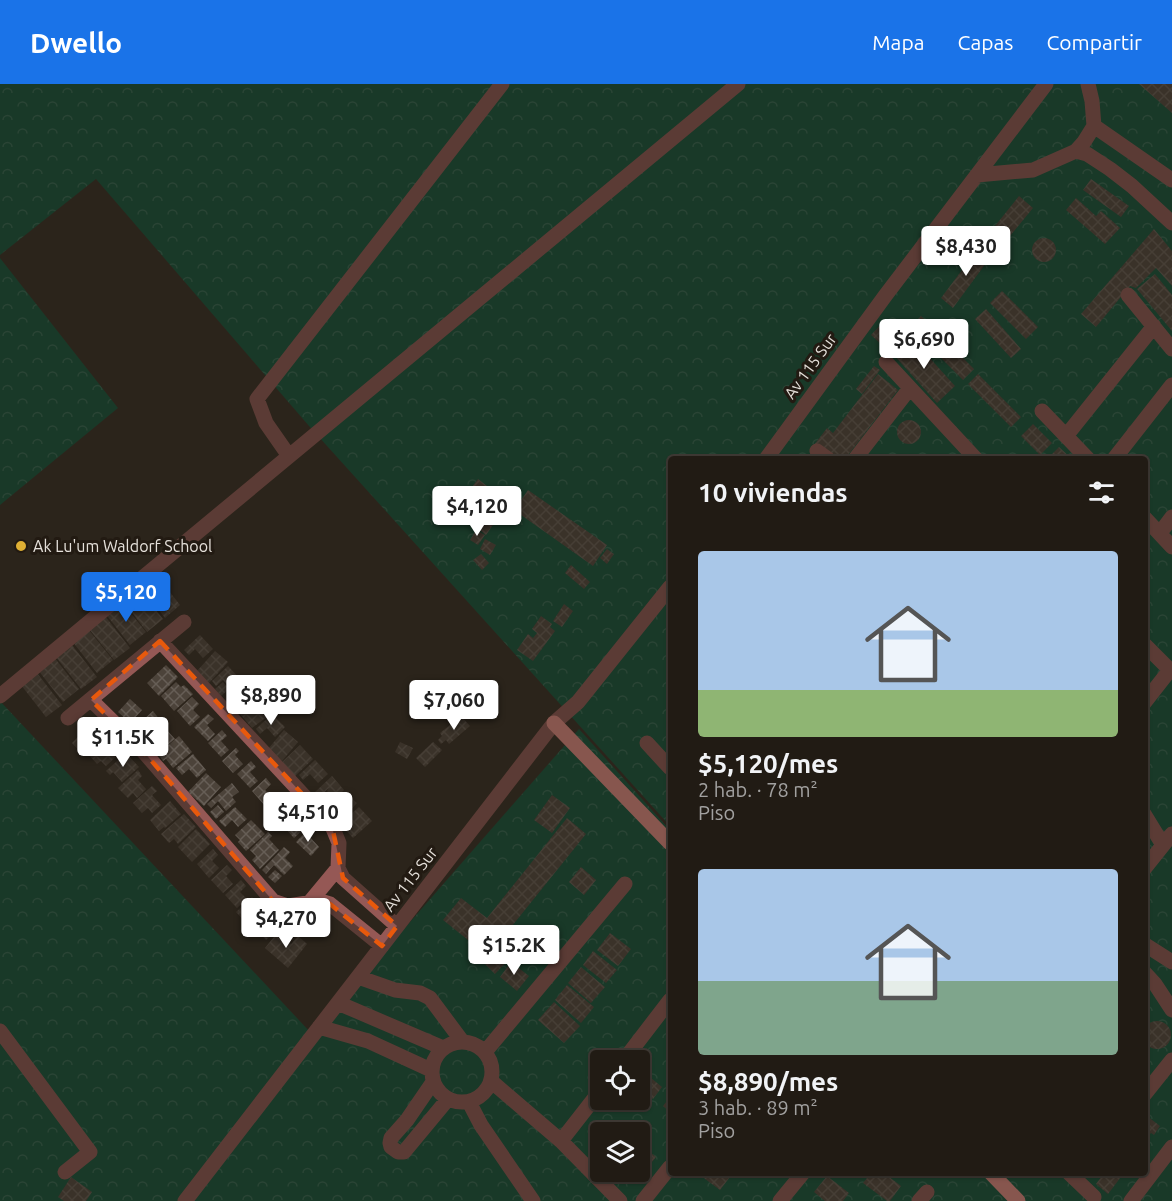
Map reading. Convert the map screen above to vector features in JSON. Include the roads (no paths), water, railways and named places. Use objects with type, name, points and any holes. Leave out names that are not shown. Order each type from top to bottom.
[{"type":"main road","points":[[554,723],[668,841]]},
{"type":"main road","points":[[994,1176],[1018,1201]]},
{"type":"street","points":[[289,456],[266,423],[256,399],[502,84]]},
{"type":"street","points":[[0,697],[738,84]]},
{"type":"street","name":"Av 115 Sur","points":[[768,456],[885,296],[1046,84]]},
{"type":"street","points":[[976,175],[1033,170],[1076,151],[1094,126],[1088,84]]},
{"type":"street","points":[[1094,126],[1172,180]]},
{"type":"street","points":[[1076,151],[1087,154],[1110,169],[1172,223]]},
{"type":"street","points":[[1128,295],[1172,349]]},
{"type":"street","points":[[1066,436],[1154,326]]},
{"type":"street","points":[[886,362],[968,456]]},
{"type":"street","points":[[1116,456],[1172,385]]},
{"type":"street","points":[[857,456],[910,388]]},
{"type":"street","points":[[1041,411],[1085,456]]},
{"type":"street","points":[[1160,533],[1172,517]]},
{"type":"street","points":[[1148,521],[1172,547]]},
{"type":"street","name":"Av 115 Sur","points":[[185,1200],[554,723],[578,702],[668,591]]},
{"type":"street","points":[[655,608],[668,598]]},
{"type":"street","points":[[69,718],[184,622]]},
{"type":"street","points":[[160,641],[332,826],[339,843],[338,868],[343,878],[397,926]]},
{"type":"street","points":[[1148,648],[1171,671],[1148,698]]},
{"type":"street","points":[[91,700],[143,751],[273,901],[288,906],[320,901],[330,904],[382,946]]},
{"type":"street","points":[[647,744],[668,765]]},
{"type":"street","points":[[1148,819],[1167,840],[1148,863]]},
{"type":"street","points":[[309,903],[338,868]]},
{"type":"street","points":[[485,1052],[625,884]]},
{"type":"street","points":[[1148,947],[1172,962]]},
{"type":"street","points":[[358,977],[395,990],[420,993],[430,998],[462,1041]]},
{"type":"street","points":[[1148,980],[1172,1010]]},
{"type":"street","points":[[338,1003],[443,1048]]},
{"type":"street","points":[[632,1050],[668,1003]]},
{"type":"street","points":[[320,1027],[368,1041],[432,1076],[439,1092],[448,1100],[456,1102],[469,1102],[486,1091],[491,1081],[490,1059],[474,1044],[462,1041],[453,1042],[437,1054],[433,1062],[432,1076],[406,1120],[391,1138],[390,1143],[398,1152],[404,1152],[448,1100]]},
{"type":"street","points":[[0,1030],[90,1152],[65,1172]]},
{"type":"street","points":[[1149,1079],[1172,1060]]},
{"type":"street","points":[[491,1081],[561,1141],[620,1201]]},
{"type":"street","points":[[469,1102],[481,1125],[530,1200]]},
{"type":"street","points":[[561,1141],[590,1104]]},
{"type":"street","points":[[406,1120],[420,1132]]},
{"type":"street","points":[[1131,1201],[1172,1147]]},
{"type":"street","points":[[643,1201],[668,1170]]},
{"type":"street","points":[[780,1201],[801,1176]]},
{"type":"street","points":[[1077,1176],[1094,1197]]},
{"type":"place","name":"Ak Lu'um Waldorf School","points":[[21,546]]}]
